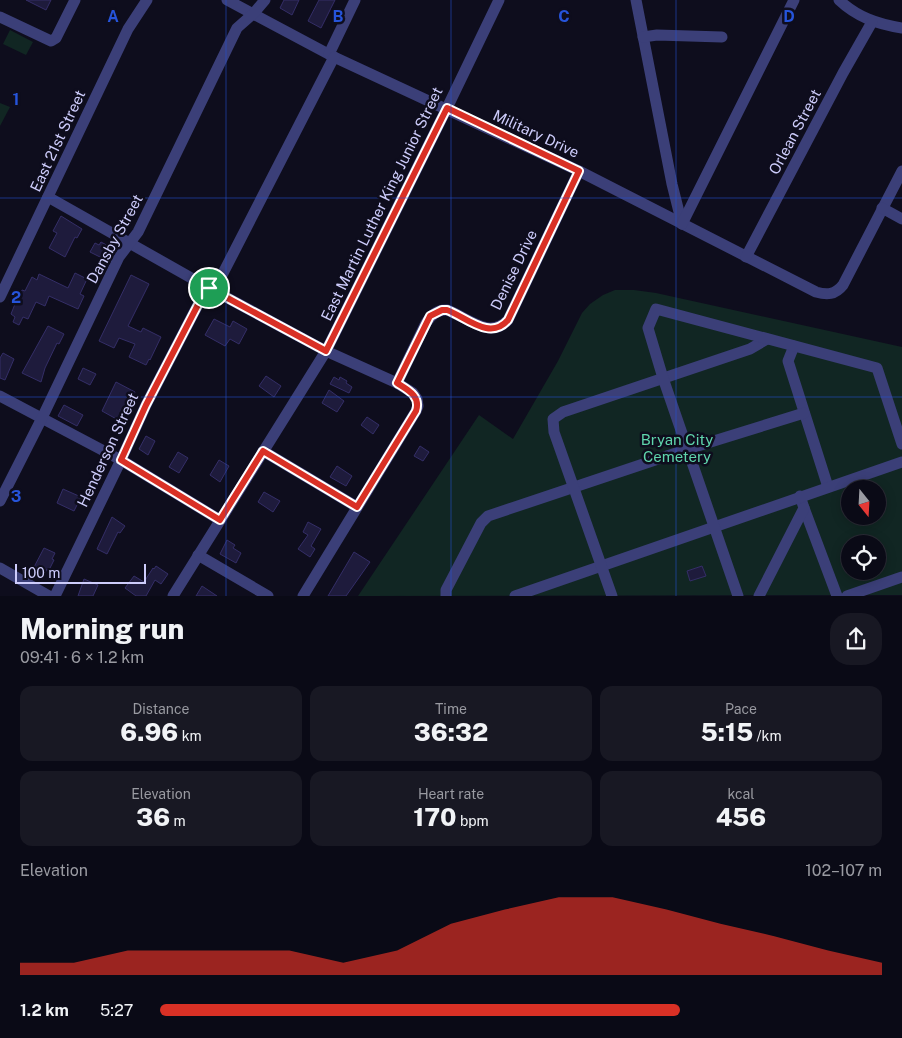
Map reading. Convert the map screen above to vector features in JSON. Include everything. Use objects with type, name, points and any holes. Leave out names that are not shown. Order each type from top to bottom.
[{"type":"street","points":[[0,17],[51,41],[56,38],[75,0]]},
{"type":"street","name":"East 21st Street","points":[[0,297],[128,29],[147,0]]},
{"type":"street","name":"Military Drive","points":[[227,0],[332,55],[579,171],[816,292],[832,294],[842,285],[882,208]]},
{"type":"street","name":"Dansby Street","points":[[0,501],[119,257],[138,232],[237,28],[265,0]]},
{"type":"street","name":"Henderson Street","points":[[55,596],[146,405],[202,297],[209,288],[219,281],[332,55],[355,0]]},
{"type":"street","name":"East Martin Luther King Junior Street","points":[[173,596],[326,351],[447,108],[498,0]]},
{"type":"street","points":[[636,0],[672,184],[682,224]]},
{"type":"street","points":[[682,224],[794,0]]},
{"type":"street","points":[[838,0],[856,14],[872,22],[902,28]]},
{"type":"street","name":"Orlean Street","points":[[746,257],[872,22]]},
{"type":"street","points":[[643,37],[657,35],[722,37]]},
{"type":"street","name":"Denise Drive","points":[[397,383],[426,323],[435,312],[447,310],[482,328],[495,328],[508,320],[579,171]]},
{"type":"street","points":[[902,171],[882,208],[902,219]]},
{"type":"street","points":[[48,197],[209,288],[326,351],[397,383],[413,393],[417,399],[418,406],[416,411],[303,596]]},
{"type":"street","points":[[738,596],[662,378],[648,328],[656,309],[877,368],[902,444]]},
{"type":"street","points":[[612,596],[554,432],[553,419],[563,412],[750,349],[768,339]]},
{"type":"street","points":[[794,346],[788,361],[828,487]]},
{"type":"street","points":[[0,396],[121,460],[220,520]]},
{"type":"street","points":[[446,596],[446,590],[481,523],[488,516],[804,413]]},
{"type":"street","points":[[263,451],[357,507]]},
{"type":"street","points":[[516,596],[902,462]]},
{"type":"street","points":[[800,496],[837,596]]},
{"type":"street","points":[[759,596],[804,508]]},
{"type":"street","points":[[198,555],[268,596]]},
{"type":"street","points":[[0,568],[49,596]]},
{"type":"street","points":[[847,596],[902,577]]},
{"type":"green space","points":[[10,30],[33,42],[26,55],[3,44]]},
{"type":"green space","points":[[0,103],[10,107],[0,126]]},
{"type":"green space","name":"Bryan City Cemetery","points":[[615,290],[656,293],[902,347],[902,595],[358,596],[479,415],[513,439],[558,361],[582,313],[590,304],[603,295]]},
{"type":"building","points":[[26,0],[51,0],[46,10]]},
{"type":"building","points":[[284,0],[299,0],[292,15],[280,8]]},
{"type":"building","points":[[319,0],[335,0],[321,28],[308,21]]},
{"type":"building","points":[[61,216],[82,229],[77,238],[75,237],[65,257],[49,248],[57,233],[53,231]]},
{"type":"building","points":[[101,242],[112,248],[106,260],[90,252],[95,243],[99,245]]},
{"type":"building","points":[[75,273],[87,279],[80,294],[84,296],[78,309],[49,296],[45,306],[36,302],[28,319],[23,317],[19,325],[13,322],[15,317],[11,314],[17,299],[22,290],[25,291],[32,277],[37,280],[39,274],[68,288]]},
{"type":"building","points":[[131,275],[149,284],[128,326],[141,332],[143,328],[161,337],[146,365],[129,357],[135,344],[119,338],[114,348],[99,341]]},
{"type":"building","points":[[214,319],[230,327],[233,321],[247,329],[239,344],[230,339],[225,346],[205,335]]},
{"type":"building","points":[[48,326],[64,334],[59,344],[57,343],[45,368],[41,382],[22,373]]},
{"type":"building","points":[[3,353],[14,359],[5,380],[0,378],[0,358]]},
{"type":"building","points":[[83,368],[96,374],[90,385],[78,379]]},
{"type":"building","points":[[266,376],[281,386],[274,397],[259,386]]},
{"type":"building","points":[[334,377],[339,380],[340,377],[347,381],[346,383],[352,387],[349,393],[330,384]]},
{"type":"building","points":[[116,382],[135,392],[120,421],[102,411]]},
{"type":"building","points":[[329,390],[344,401],[337,412],[322,403]]},
{"type":"building","points":[[64,405],[83,415],[77,426],[58,416]]},
{"type":"building","points":[[367,417],[379,425],[373,434],[361,425]]},
{"type":"building","points":[[146,436],[155,441],[148,455],[139,449]]},
{"type":"building","points":[[420,446],[429,452],[423,461],[414,456]]},
{"type":"building","points":[[178,452],[188,458],[179,473],[169,467]]},
{"type":"building","points":[[219,460],[229,466],[220,482],[210,475]]},
{"type":"building","points":[[337,466],[352,476],[346,486],[330,477]]},
{"type":"building","points":[[63,489],[81,497],[74,511],[57,503]]},
{"type":"building","points":[[264,492],[280,501],[273,512],[258,502]]},
{"type":"building","points":[[112,517],[125,526],[120,533],[118,532],[107,554],[97,549]]},
{"type":"building","points":[[308,522],[321,529],[311,546],[315,549],[310,557],[298,549],[308,535],[303,532]]},
{"type":"building","points":[[227,540],[235,545],[233,548],[241,553],[236,563],[220,554]]},
{"type":"building","points":[[44,548],[55,553],[49,570],[47,569],[44,575],[33,569]]},
{"type":"building","points":[[354,552],[370,562],[346,596],[328,596]]},
{"type":"building","points":[[156,566],[168,574],[161,584],[155,580],[146,596],[136,596],[125,588],[134,576],[144,582]]},
{"type":"building","points":[[702,566],[706,576],[690,581],[687,571]]},
{"type":"building","points":[[84,579],[98,585],[93,596],[78,596]]},
{"type":"building","points":[[202,586],[217,596],[196,596]]},
{"type":"route","points":[[447,108],[579,171],[508,320],[504,324],[495,328],[482,328],[447,310],[435,312],[430,316],[397,383],[413,393],[417,399],[418,406],[357,507],[263,451],[220,520],[121,460],[146,405],[202,297],[209,288],[326,351],[447,108]]}]
